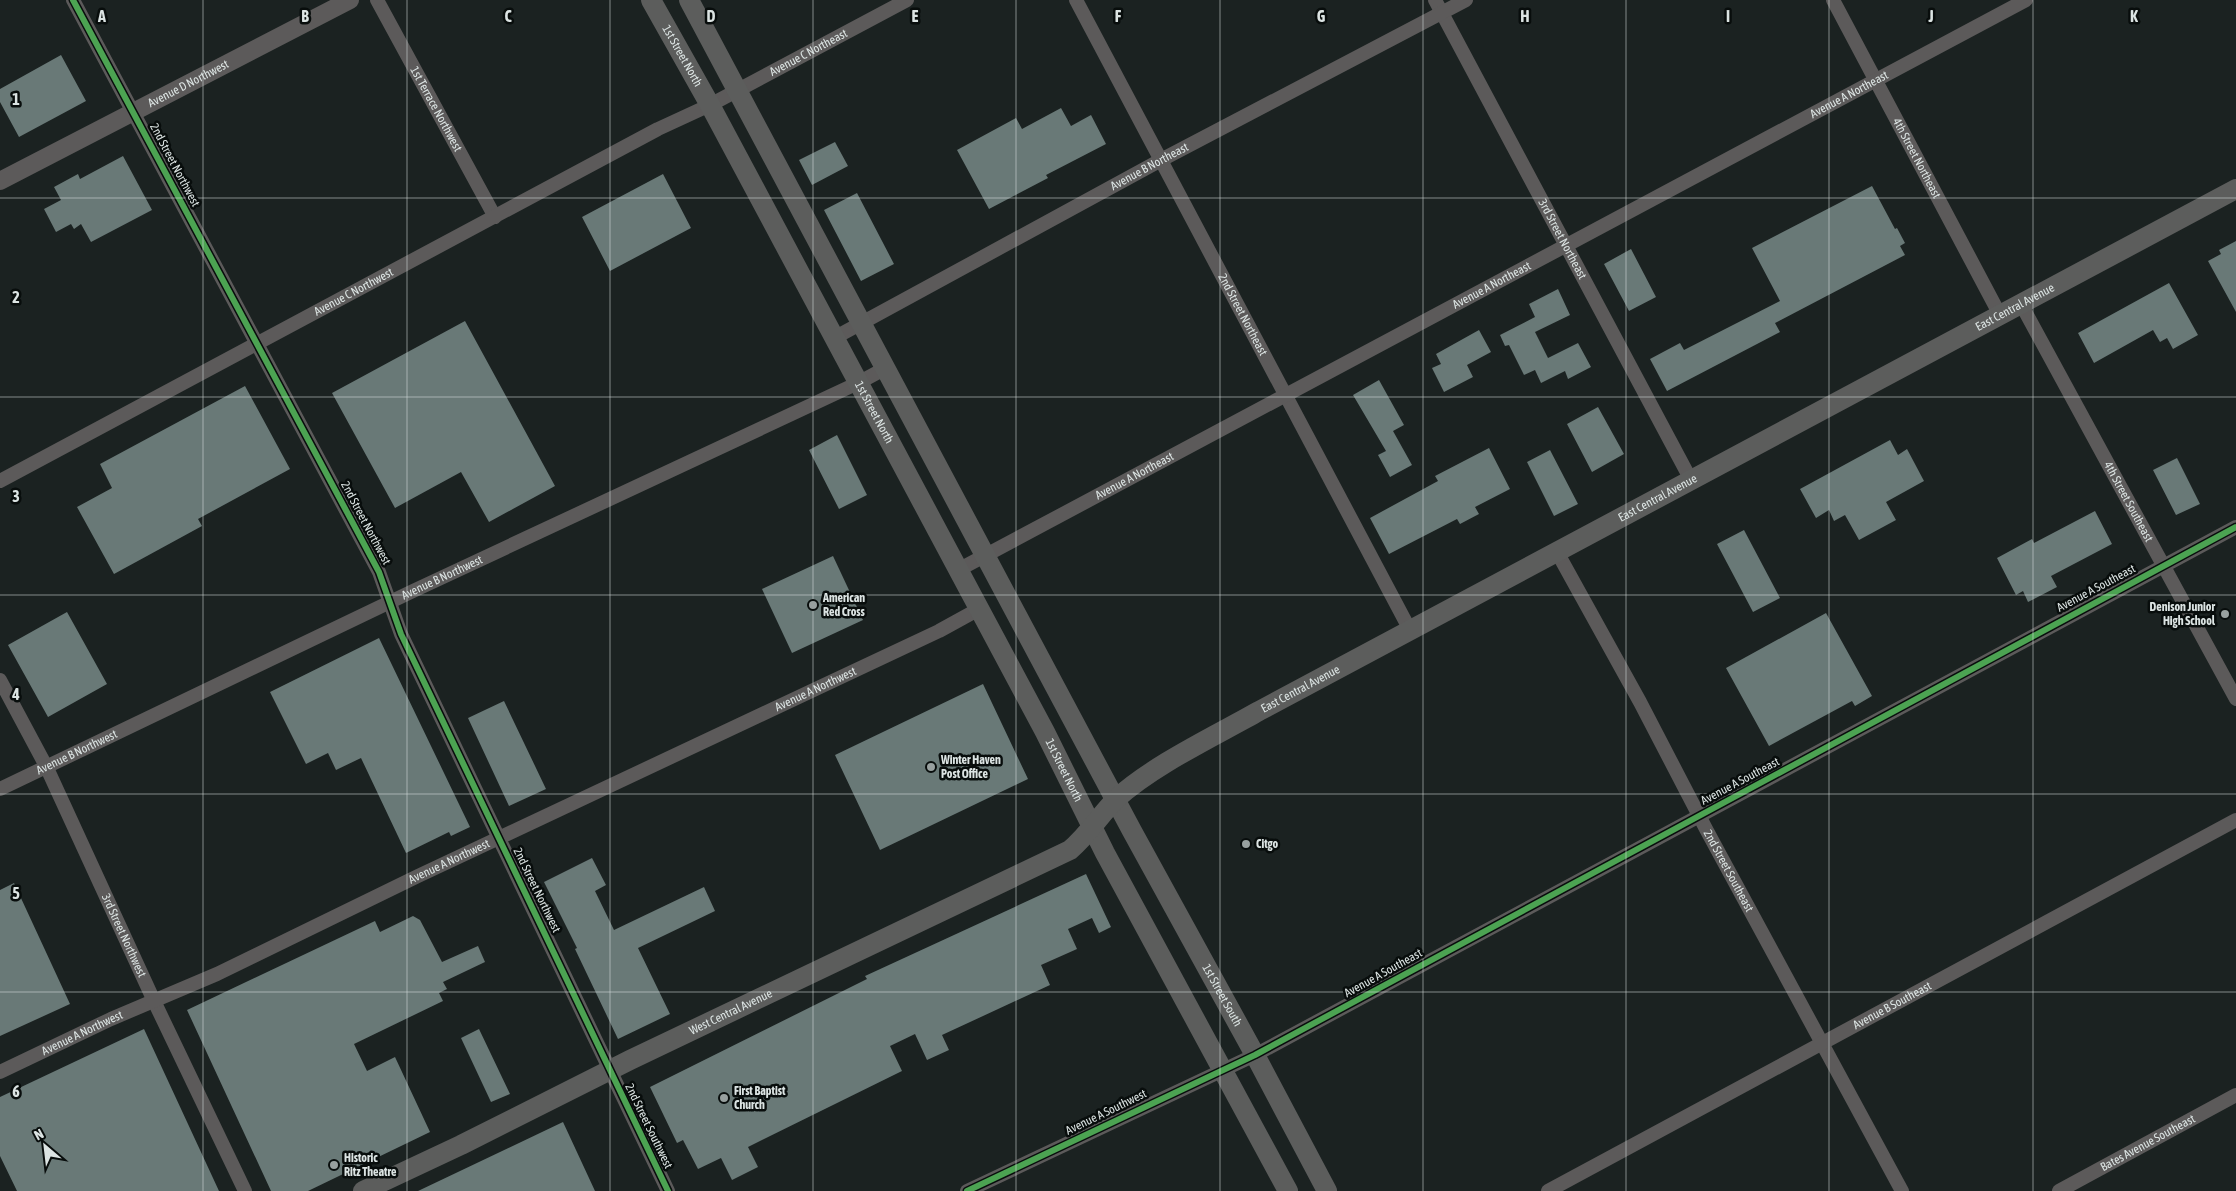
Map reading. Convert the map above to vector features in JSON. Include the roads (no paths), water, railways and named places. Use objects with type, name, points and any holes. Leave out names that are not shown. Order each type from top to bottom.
[{"type":"main road","name":"1st Street North","points":[[651,0],[710,105],[1058,755],[1092,827]]},
{"type":"main road","points":[[689,0],[738,89],[984,556],[1116,799]]},
{"type":"main road","name":"East Central Avenue","points":[[1092,827],[1116,799],[1135,784],[1177,757],[1281,698],[2236,189]]},
{"type":"main road","name":"1st Street South","points":[[1116,799],[1327,1191]]},
{"type":"main road","points":[[1092,827],[1288,1191]]},
{"type":"main road","name":"West Central Avenue","points":[[363,1191],[461,1145],[609,1070],[1070,850],[1092,827]]},
{"type":"street","name":"2nd Street Northwest","points":[[73,0],[379,572],[401,634],[555,953],[609,1070]]},
{"type":"street","name":"Avenue D Northwest","points":[[0,181],[350,0]]},
{"type":"street","name":"1st Terrace Northwest","points":[[377,0],[495,217]]},
{"type":"street","name":"Avenue C Northeast","points":[[710,105],[907,0]]},
{"type":"street","name":"2nd Street Northeast","points":[[1076,0],[1410,630]]},
{"type":"street","name":"3rd Street Northeast","points":[[1435,0],[1691,480]]},
{"type":"street","name":"Avenue B Northeast","points":[[834,338],[1161,160],[1466,0]]},
{"type":"street","name":"4th Street Northeast","points":[[1833,0],[2000,315]]},
{"type":"street","name":"Avenue A Northeast","points":[[958,570],[2026,0]]},
{"type":"street","name":"Avenue C Northwest","points":[[0,481],[658,129],[710,105]]},
{"type":"street","name":"4th Street Southeast","points":[[2021,304],[2236,698]]},
{"type":"street","name":"Avenue B Northwest","points":[[0,789],[390,602],[858,383],[884,368]]},
{"type":"street","name":"Avenue A Southeast","points":[[1255,1055],[2236,527]]},
{"type":"street","name":"2nd Street Southeast","points":[[1557,552],[1640,702],[1699,816],[1902,1191]]},
{"type":"street","name":"Avenue A Northwest","points":[[0,1072],[111,1019],[217,974],[939,631],[980,609]]},
{"type":"street","name":"3rd Street Northwest","points":[[0,680],[46,766],[154,1001],[245,1191]]},
{"type":"street","name":"Avenue B Southeast","points":[[1548,1191],[2236,820]]},
{"type":"street","name":"Avenue A Southwest","points":[[967,1191],[1255,1055]]},
{"type":"street","name":"2nd Street Southwest","points":[[609,1070],[668,1191]]},
{"type":"street","name":"Bates Avenue Southeast","points":[[2059,1191],[2236,1095]]},
{"type":"place","name":"American Red Cross","points":[[813,605]]},
{"type":"place","name":"Denison Junior High School","points":[[2225,614]]},
{"type":"place","name":"Winter Haven Post Office","points":[[931,767]]},
{"type":"place","name":"Citgo","points":[[1246,844]]},
{"type":"place","name":"First Baptist Church","points":[[724,1098]]},
{"type":"place","name":"Historic Ritz Theatre","points":[[334,1165]]}]
